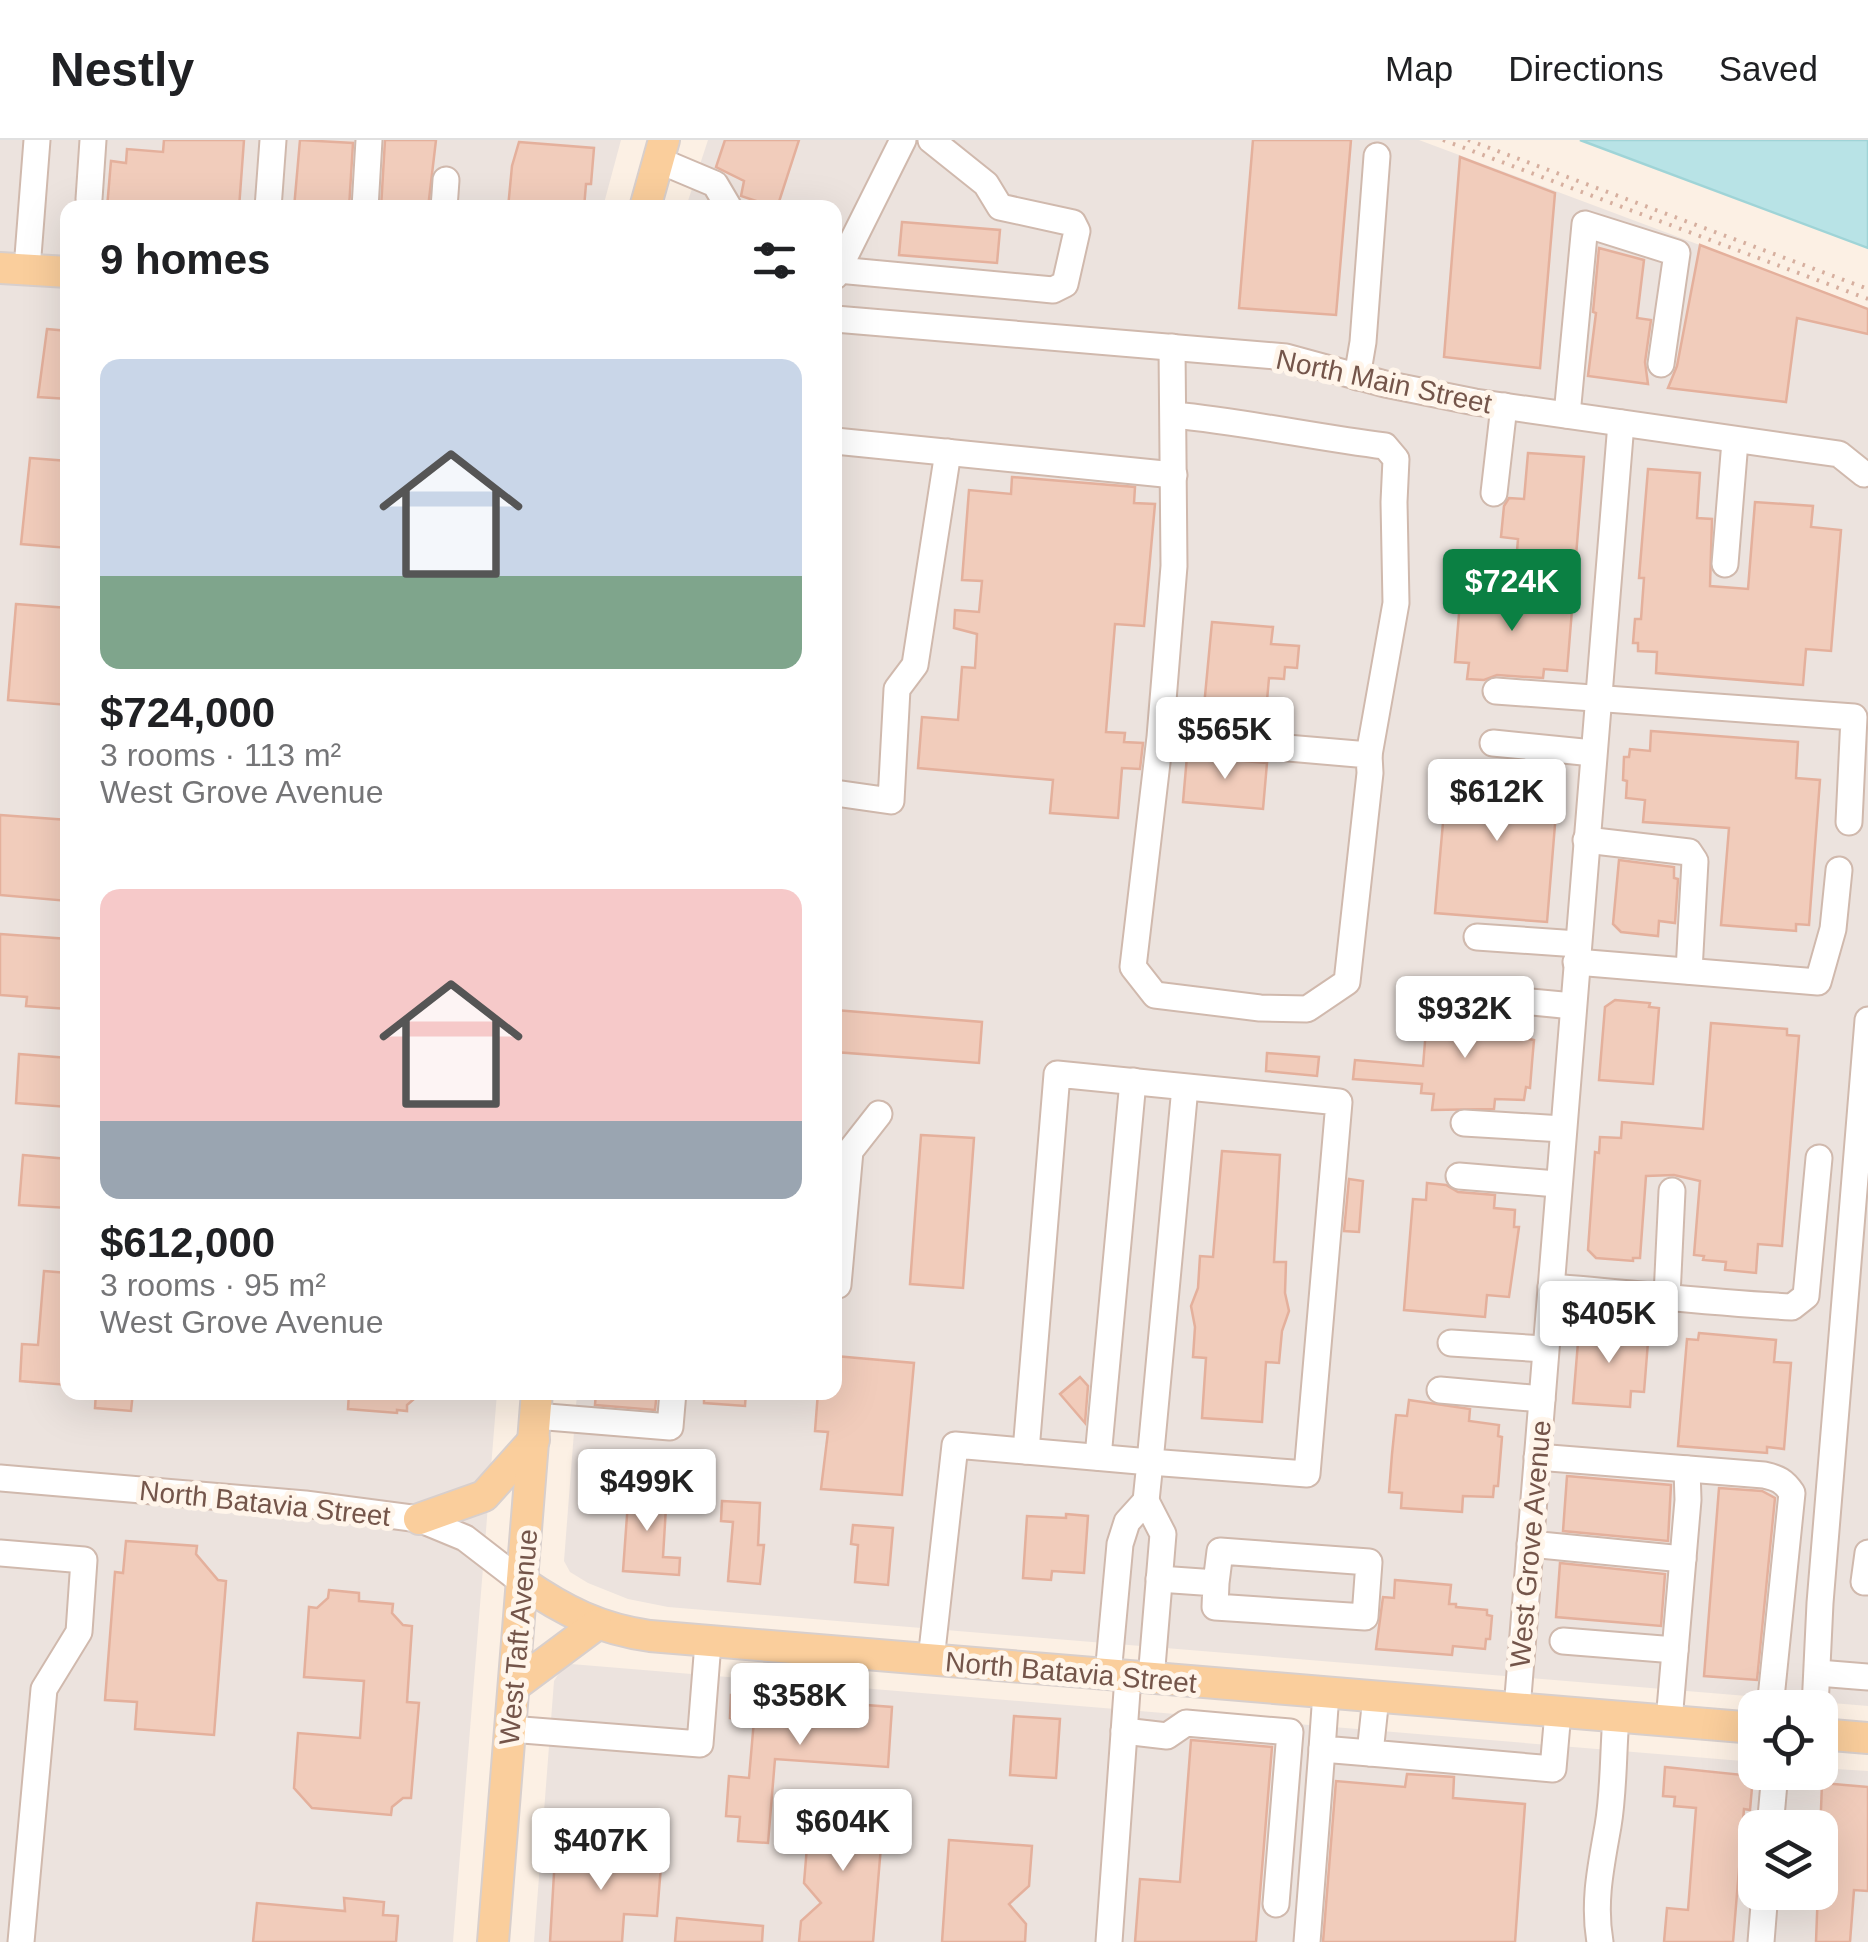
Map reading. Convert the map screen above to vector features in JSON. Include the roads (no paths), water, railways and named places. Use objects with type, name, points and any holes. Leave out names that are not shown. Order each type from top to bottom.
[{"type":"main road","points":[[647,200],[661,150]]},
{"type":"main road","points":[[13,268],[60,271]]},
{"type":"main road","points":[[419,1519],[484,1496],[536,1416]]},
{"type":"main road","name":"West Taft Avenue","points":[[493,1942],[536,1416]]},
{"type":"main road","name":"North Batavia Street","points":[[522,1582],[567,1612],[596,1625],[626,1633],[708,1643],[1738,1727]]},
{"type":"main road","points":[[514,1686],[596,1625]]},
{"type":"main road","points":[[1838,1736],[1868,1738]]},
{"type":"street","points":[[13,268],[37,140]]},
{"type":"street","points":[[89,199],[94,140]]},
{"type":"street","points":[[269,200],[274,140]]},
{"type":"street","points":[[364,200],[368,140]]},
{"type":"street","points":[[842,261],[903,140]]},
{"type":"street","points":[[842,273],[1053,290],[1065,284],[1077,231],[1073,223],[1000,206],[986,184],[931,140]]},
{"type":"street","points":[[661,150],[715,184],[725,200]]},
{"type":"street","points":[[1357,376],[1377,156]]},
{"type":"street","points":[[445,200],[446,180]]},
{"type":"street","points":[[1567,415],[1585,224],[1677,253],[1661,364]]},
{"type":"street","points":[[1048,337],[1053,290]]},
{"type":"street","name":"North Main Street","points":[[842,320],[1286,357],[1504,406],[1839,454],[1867,478]]},
{"type":"street","points":[[1172,348],[1174,566],[1160,737],[1133,967],[1155,994],[1260,1008],[1307,1009],[1347,982],[1369,754],[1396,602],[1396,459],[1385,446],[1174,415]]},
{"type":"street","points":[[1494,493],[1504,406]]},
{"type":"street","name":"West Grove Avenue","points":[[1516,1709],[1621,423]]},
{"type":"street","points":[[1725,564],[1735,441]]},
{"type":"street","points":[[842,442],[1174,474]]},
{"type":"street","points":[[842,794],[891,800],[898,689],[915,665],[948,452]]},
{"type":"street","points":[[1496,691],[1854,717],[1849,822]]},
{"type":"street","points":[[1160,737],[1369,754]]},
{"type":"street","points":[[1494,743],[1594,754]]},
{"type":"street","points":[[1586,840],[1690,852],[1696,860],[1689,971]]},
{"type":"street","points":[[1478,937],[1689,971],[1818,982],[1834,929],[1838,870]]},
{"type":"street","points":[[1470,996],[1573,1006]]},
{"type":"street","points":[[1817,1690],[1820,1603],[1868,1020]]},
{"type":"street","points":[[931,1660],[954,1445],[1026,1452],[1098,1458],[1306,1474],[1339,1102],[1057,1074],[1026,1452]]},
{"type":"street","points":[[1098,1458],[1133,1082]]},
{"type":"street","points":[[1129,1677],[1160,1579],[1163,1534],[1146,1502],[1185,1087]]},
{"type":"street","points":[[842,1228],[850,1151],[879,1114]]},
{"type":"street","points":[[1464,1123],[1563,1129]]},
{"type":"street","points":[[1550,1286],[1792,1307],[1806,1296],[1819,1158]]},
{"type":"street","points":[[1460,1176],[1557,1184]]},
{"type":"street","points":[[1668,1296],[1672,1191]]},
{"type":"street","points":[[1451,1342],[1546,1349]]},
{"type":"street","points":[[1440,1390],[1542,1398]]},
{"type":"street","points":[[536,1416],[670,1427],[672,1400]]},
{"type":"street","points":[[1537,1457],[1778,1478],[1792,1494],[1772,1690]]},
{"type":"street","points":[[1669,1721],[1688,1469]]},
{"type":"street","name":"North Batavia Street","points":[[0,1478],[305,1504],[419,1519],[465,1538],[522,1582]]},
{"type":"street","points":[[1109,1942],[1129,1677],[1120,1544],[1127,1522],[1146,1502]]},
{"type":"street","points":[[1530,1544],[1683,1558]]},
{"type":"street","points":[[1220,1551],[1369,1562],[1365,1617],[1215,1607],[1216,1583],[1220,1551]]},
{"type":"street","points":[[0,1553],[84,1560],[79,1632],[44,1689],[20,1942]]},
{"type":"street","points":[[1868,1554],[1864,1582],[1868,1582]]},
{"type":"street","points":[[1160,1579],[1216,1583]]},
{"type":"street","points":[[1563,1641],[1675,1650]]},
{"type":"street","points":[[510,1729],[700,1744],[708,1643]]},
{"type":"street","points":[[1818,1673],[1868,1677]]},
{"type":"street","points":[[1307,1942],[1326,1693]]},
{"type":"street","points":[[1370,1753],[1376,1697]]},
{"type":"street","points":[[1322,1749],[1553,1769],[1558,1712]]},
{"type":"street","points":[[1600,1942],[1595,1916],[1608,1826],[1616,1717]]},
{"type":"street","points":[[1124,1732],[1168,1736],[1186,1723],[1290,1732],[1276,1904]]},
{"type":"street","points":[[1761,1942],[1764,1910]]},
{"type":"water","points":[[1580,140],[1868,140],[1868,248]]}]
